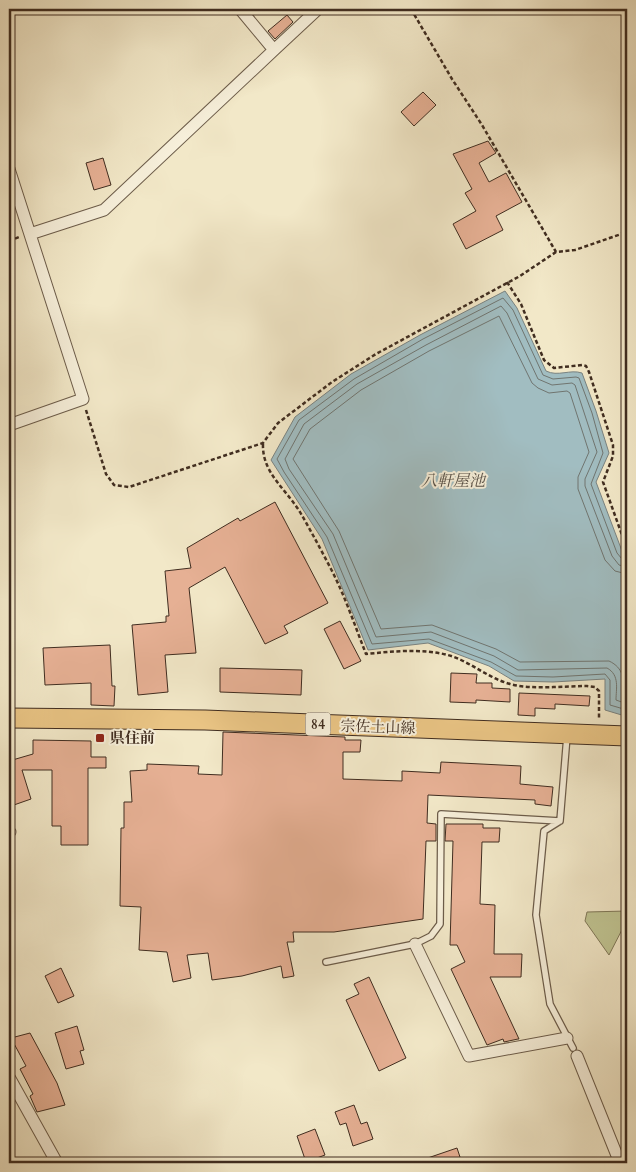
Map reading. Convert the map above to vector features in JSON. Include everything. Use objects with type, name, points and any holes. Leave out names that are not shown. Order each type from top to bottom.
[{"type":"main road","name":"宗佐土山線","points":[[9,718],[205,720],[627,736]]},
{"type":"street","points":[[240,9],[274,50]]},
{"type":"street","points":[[30,234],[104,210],[318,9]]},
{"type":"street","points":[[9,169],[83,400],[9,425]]},
{"type":"street","points":[[415,944],[469,1056],[572,1047],[620,1163]]},
{"type":"street","points":[[9,1077],[57,1163]]},
{"type":"lane","points":[[560,821],[567,734]]},
{"type":"lane","points":[[326,962],[415,944],[431,936],[440,924],[441,814],[560,821]]},
{"type":"lane","points":[[560,821],[544,831],[536,915],[550,1004],[572,1047]]},
{"type":"path","points":[[411,9],[452,79],[482,125],[556,252]]},
{"type":"path","points":[[83,400],[106,474],[114,485],[129,487],[263,443],[278,424],[332,382],[376,354],[507,282],[556,252],[576,250],[627,232]]},
{"type":"path","points":[[507,282],[521,304],[544,360],[554,368],[582,365],[586,366],[589,372],[613,445],[613,456],[603,482],[627,549]]},
{"type":"path","points":[[263,443],[263,454],[267,466],[299,511],[332,572],[366,654],[399,651],[444,654],[460,660],[488,676],[510,684],[595,687],[599,691],[599,720]]},
{"type":"green space","points":[[627,911],[627,920],[609,955],[585,921],[587,912]]},
{"type":"water","name":"八軒屋池","points":[[505,291],[517,308],[546,371],[550,373],[582,373],[609,453],[596,482],[622,551],[627,558],[627,709],[625,716],[605,710],[605,679],[553,682],[514,681],[489,666],[428,643],[368,650],[322,539],[271,460],[295,417],[351,374],[420,335]]},
{"type":"building","points":[[287,15],[293,22],[275,39],[268,31]]},
{"type":"building","points":[[423,92],[436,105],[414,126],[401,112]]},
{"type":"building","points":[[488,141],[496,153],[479,163],[489,182],[506,173],[522,202],[496,216],[503,230],[466,249],[453,224],[476,211],[465,193],[472,189],[453,154]]},
{"type":"building","points":[[103,158],[111,185],[94,190],[86,163]]},
{"type":"building","points":[[275,502],[328,603],[284,626],[288,633],[265,644],[225,567],[189,588],[196,653],[165,655],[168,692],[138,695],[132,625],[166,622],[166,616],[169,616],[165,571],[191,568],[187,548],[238,518],[240,521]]},
{"type":"building","points":[[340,621],[361,661],[344,669],[324,629]]},
{"type":"building","points":[[110,645],[112,686],[115,686],[114,706],[91,705],[91,683],[45,685],[43,648]]},
{"type":"building","points":[[220,668],[302,670],[301,695],[220,692]]},
{"type":"building","points":[[451,673],[477,674],[476,683],[492,683],[492,688],[510,689],[510,702],[476,700],[476,703],[450,702]]},
{"type":"building","points":[[519,693],[590,696],[589,706],[555,704],[555,709],[535,708],[535,716],[518,715]]},
{"type":"building","points":[[223,732],[345,737],[345,740],[361,740],[360,752],[343,752],[343,779],[402,781],[402,771],[440,773],[441,762],[521,766],[520,784],[553,787],[551,806],[535,804],[535,800],[428,795],[427,823],[436,824],[436,841],[426,841],[423,919],[334,932],[293,932],[294,942],[287,942],[294,976],[283,978],[281,966],[242,976],[212,980],[208,953],[187,955],[191,978],[173,982],[167,952],[139,950],[141,907],[120,906],[121,828],[124,828],[124,802],[132,802],[130,771],[147,770],[147,764],[199,766],[198,774],[222,775]]},
{"type":"building","points":[[33,740],[91,741],[91,757],[106,757],[106,768],[88,768],[88,845],[61,845],[61,826],[52,826],[52,770],[22,770],[31,799],[11,806],[9,799],[9,761],[33,754]]},
{"type":"building","points":[[446,824],[483,824],[483,828],[500,828],[499,842],[482,842],[480,904],[495,905],[494,954],[522,954],[521,977],[490,977],[519,1039],[504,1042],[503,1039],[487,1045],[451,969],[465,962],[457,945],[450,945],[453,841],[445,841]]},
{"type":"building","points":[[61,968],[74,996],[58,1003],[45,976]]},
{"type":"building","points":[[369,977],[406,1058],[379,1071],[346,1000],[359,994],[354,984]]},
{"type":"building","points":[[77,1026],[84,1050],[80,1051],[84,1064],[66,1069],[55,1033]]},
{"type":"building","points":[[30,1033],[57,1083],[65,1105],[37,1112],[30,1096],[33,1094],[20,1069],[26,1066],[11,1038]]},
{"type":"building","points":[[354,1105],[361,1124],[367,1122],[373,1139],[353,1146],[346,1123],[340,1125],[335,1112]]},
{"type":"building","points":[[315,1129],[325,1155],[306,1162],[297,1136]]},
{"type":"building","points":[[457,1148],[462,1163],[416,1162]]},
{"type":"place","name":"県住前","points":[[100,738]]}]
